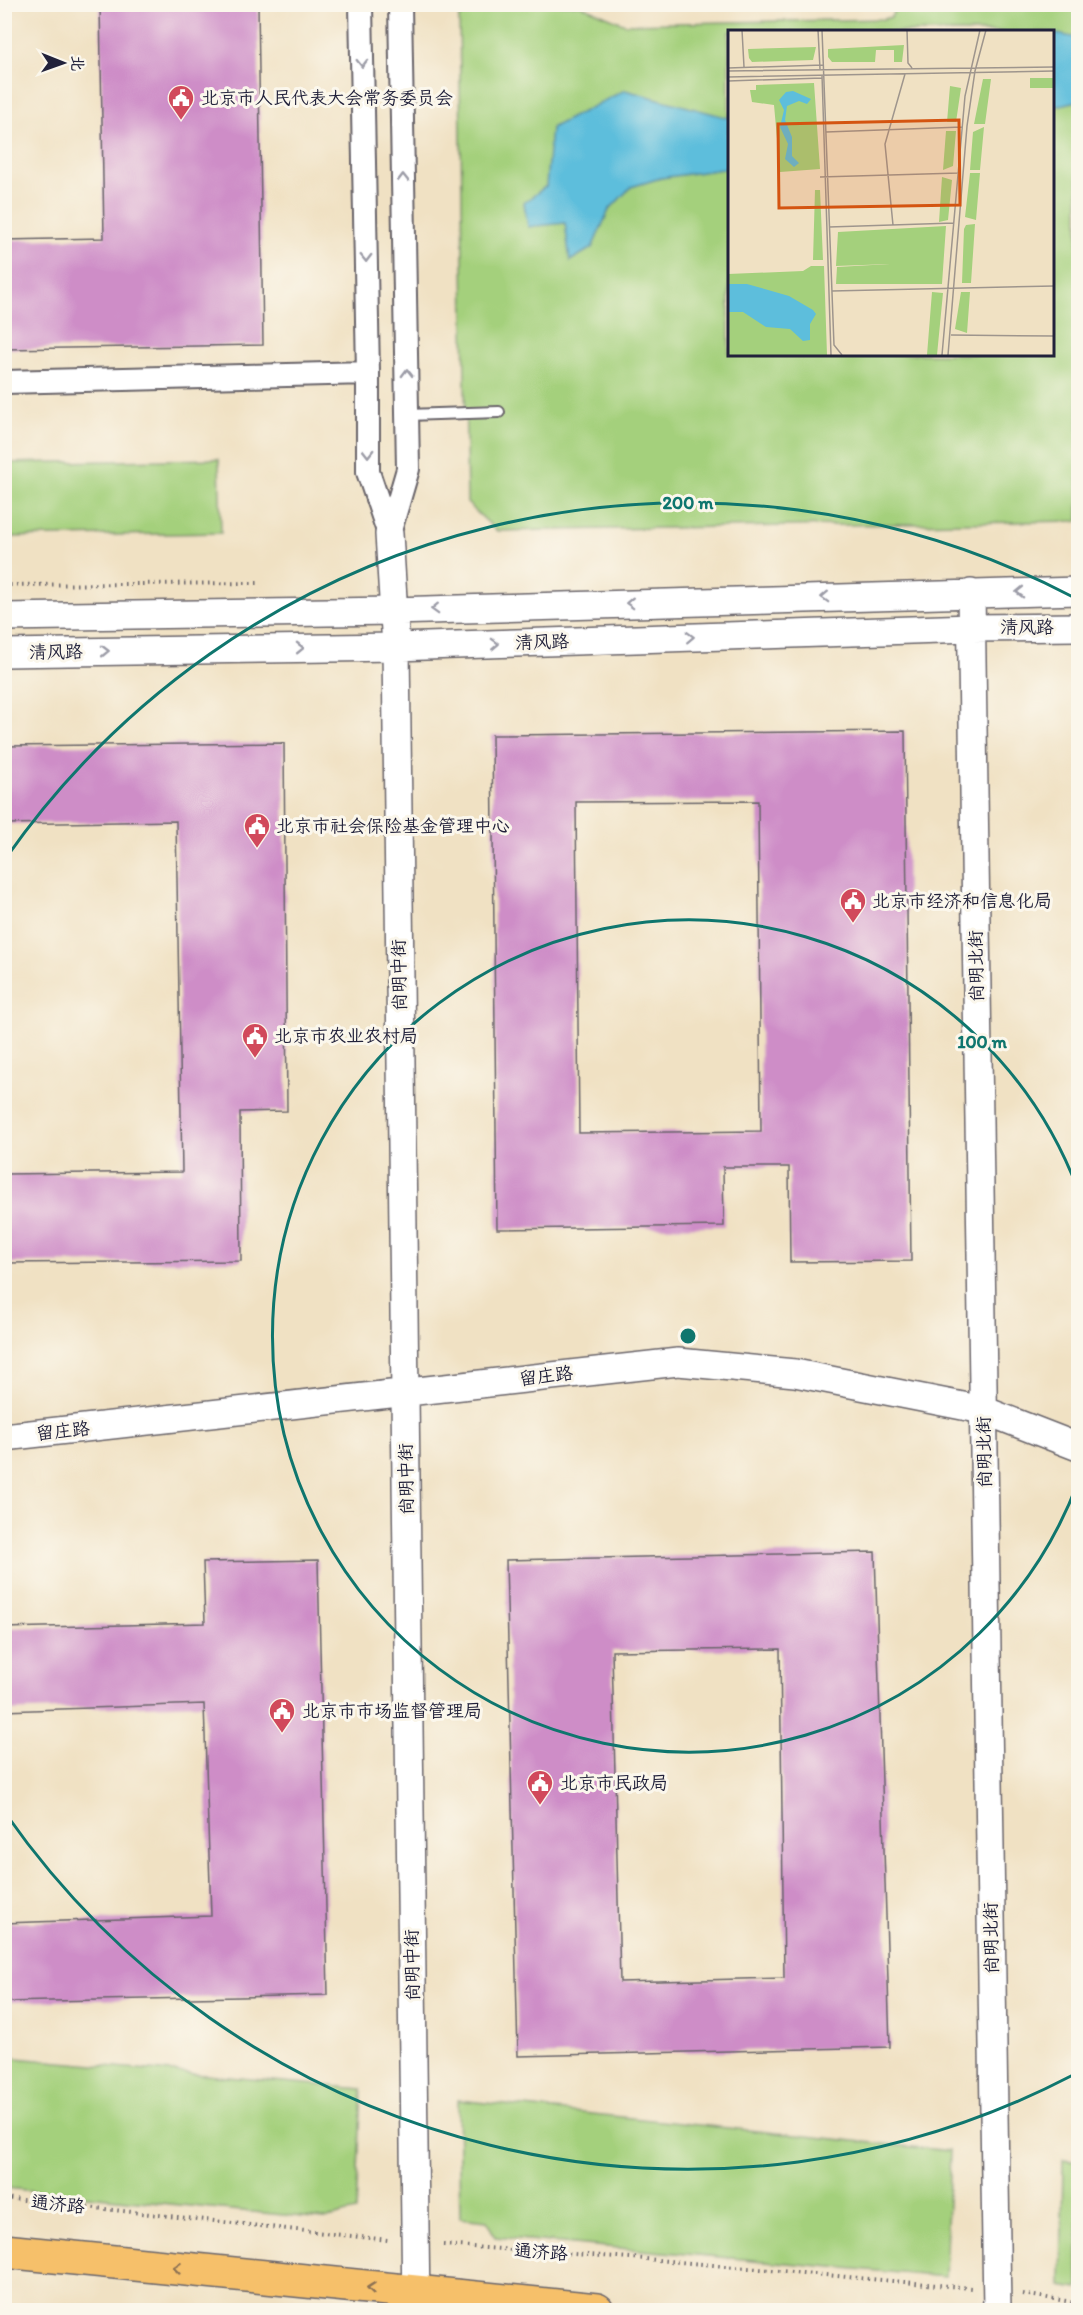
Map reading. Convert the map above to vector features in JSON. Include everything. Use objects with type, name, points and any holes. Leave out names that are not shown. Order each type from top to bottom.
[{"type":"main road","points":[[4,2251],[416,2301],[597,2310]]},
{"type":"street","points":[[361,4],[368,472],[389,534]]},
{"type":"street","points":[[389,534],[408,469],[400,4]]},
{"type":"street","points":[[4,382],[368,373]]},
{"type":"street","name":"尚明中街","points":[[389,534],[396,647],[416,2301]]},
{"type":"street","name":"清风路","points":[[4,617],[393,611],[1078,591]]},
{"type":"street","name":"尚明北街","points":[[971,593],[997,2301]]},
{"type":"street","name":"清风路","points":[[4,653],[396,647],[971,628],[1078,627]]},
{"type":"street","name":"留庄路","points":[[4,1437],[678,1362],[795,1373],[983,1410],[1078,1448]]},
{"type":"lane","points":[[407,415],[499,412]]},
{"type":"path","points":[[4,585],[263,583]]},
{"type":"path","name":"通济路","points":[[4,2198],[415,2243],[646,2259],[997,2301],[1078,2303]]},
{"type":"green space","points":[[471,4],[580,5],[625,24],[884,19],[891,17],[894,4],[1078,5],[1078,521],[497,531],[467,503],[459,18]]},
{"type":"green space","points":[[219,459],[221,533],[5,537],[5,463]]},
{"type":"green space","points":[[4,2057],[362,2089],[356,2211],[324,2219],[5,2188]]},
{"type":"green space","points":[[458,2100],[950,2151],[945,2277],[495,2237],[487,2221],[460,2218]]},
{"type":"green space","points":[[1063,2160],[1078,2162],[1078,2289],[1061,2286]]},
{"type":"water","points":[[1053,33],[1078,38],[1078,101],[1053,107]]},
{"type":"water","points":[[625,90],[728,118],[728,168],[661,178],[631,187],[609,210],[592,248],[570,261],[565,223],[528,227],[524,203],[546,186],[551,128]]},
{"type":"building","name":"北京市人民代表大会常务委员会","points":[[100,4],[258,4],[263,345],[4,349],[4,240],[104,238]]},
{"type":"building","points":[[905,731],[911,1261],[790,1262],[789,1167],[723,1167],[724,1226],[497,1229],[492,735]],"holes":[[[758,801],[761,1131],[579,1133],[576,802]]]},
{"type":"building","points":[[284,743],[287,1111],[240,1112],[241,1261],[4,1263],[4,1174],[182,1172],[176,821],[4,824],[4,746]]},
{"type":"building","points":[[875,1552],[890,2047],[518,2056],[506,1560]],"holes":[[[780,1649],[784,1978],[620,1982],[612,1651]]]},
{"type":"building","points":[[318,1560],[328,1995],[4,2002],[4,1923],[211,1916],[204,1704],[4,1711],[4,1628],[205,1623],[203,1562]]},
{"type":"place","name":"北京市人民代表大会常务委员会","points":[[181,121]]},
{"type":"place","name":"北京市社会保险基金管理中心","points":[[257,849]]},
{"type":"place","name":"北京市经济和信息化局","points":[[853,924]]},
{"type":"place","name":"北京市农业农村局","points":[[255,1059]]},
{"type":"place","name":"北京市市场监督管理局","points":[[282,1734]]},
{"type":"place","name":"北京市民政局","points":[[540,1806]]}]
